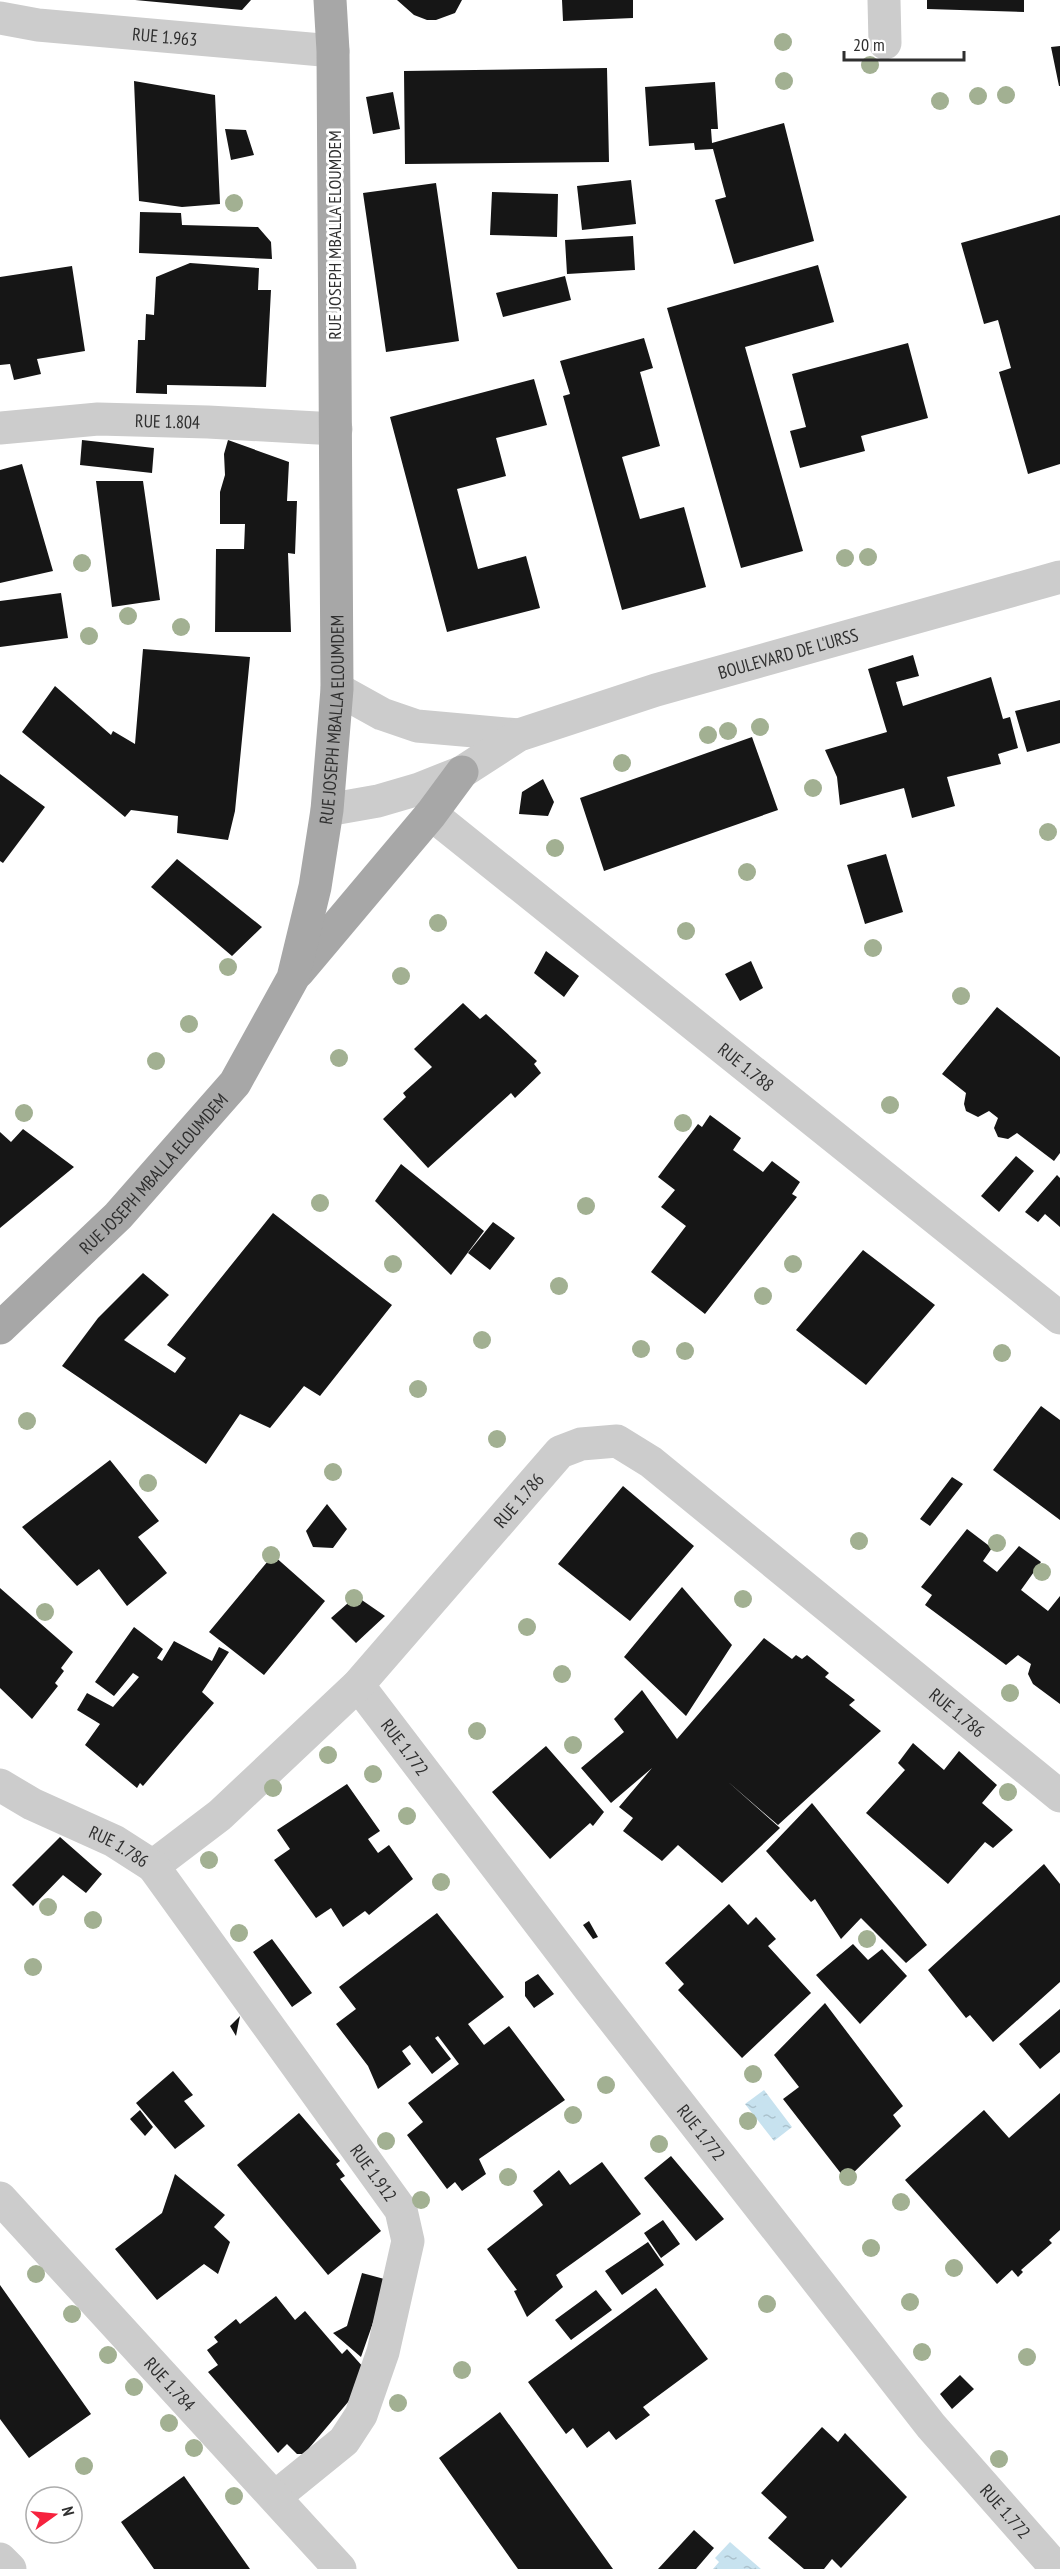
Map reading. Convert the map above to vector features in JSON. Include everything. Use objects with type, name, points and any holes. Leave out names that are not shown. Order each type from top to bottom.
[{"type":"main road","name":"RUE JOSEPH MBALLA ELOUMDEM","points":[[0,1328],[118,1216],[235,1083],[293,978],[315,887],[327,810],[337,689],[333,51],[330,0]]},
{"type":"main road","points":[[293,978],[431,814],[462,772]]},
{"type":"street","points":[[884,0],[885,43]]},
{"type":"street","name":"RUE 1.963","points":[[0,18],[38,25],[333,51]]},
{"type":"street","name":"RUE 1.804","points":[[0,428],[98,419],[336,429]]},
{"type":"street","name":"BOULEVARD DE L'URSS","points":[[519,735],[656,690],[1060,577]]},
{"type":"street","points":[[337,689],[382,714],[417,726],[519,735]]},
{"type":"street","points":[[327,810],[378,801],[419,789],[462,772],[519,735]]},
{"type":"street","name":"RUE 1.788","points":[[431,814],[1060,1318]]},
{"type":"street","name":"RUE 1.786","points":[[0,1785],[32,1804],[114,1841],[153,1866],[220,1815],[358,1685],[560,1452],[582,1444],[617,1441],[651,1462],[1060,1796]]},
{"type":"street","name":"RUE 1.772","points":[[358,1685],[589,1988],[931,2426],[1057,2569]]},
{"type":"street","name":"RUE 1.912","points":[[153,1866],[401,2210],[408,2241],[383,2352],[361,2415],[344,2441],[274,2497]]},
{"type":"street","name":"RUE 1.784","points":[[0,2199],[340,2569]]},
{"type":"street","points":[[0,2559],[10,2569]]},
{"type":"water","points":[[764,2090],[792,2127],[774,2141],[745,2104]]},
{"type":"water","points":[[730,2542],[761,2569],[713,2569],[719,2562],[715,2558]]},
{"type":"building","points":[[135,0],[251,0],[242,10]]},
{"type":"building","points":[[397,0],[462,0],[455,13],[436,20],[427,20],[414,15]]},
{"type":"building","points":[[562,0],[633,0],[633,18],[563,21]]},
{"type":"building","points":[[927,0],[1024,0],[1024,12],[927,9]]},
{"type":"building","points":[[1060,46],[1060,86],[1059,86],[1051,47]]},
{"type":"building","points":[[607,68],[609,162],[405,164],[404,71]]},
{"type":"building","points":[[134,81],[215,95],[220,204],[182,207],[139,201]]},
{"type":"building","points":[[715,82],[718,129],[711,129],[712,143],[784,123],[814,241],[734,264],[715,200],[726,197],[713,149],[695,150],[694,143],[649,146],[645,87]]},
{"type":"building","points":[[393,92],[400,129],[373,134],[366,97]]},
{"type":"building","points":[[225,129],[246,130],[254,155],[231,160]]},
{"type":"building","points":[[631,180],[636,224],[582,230],[577,186]]},
{"type":"building","points":[[436,183],[459,341],[386,352],[363,193]]},
{"type":"building","points":[[492,192],[558,194],[557,237],[490,235]]},
{"type":"building","points":[[140,212],[181,213],[182,225],[258,227],[271,242],[272,259],[139,253]]},
{"type":"building","points":[[1060,215],[1060,464],[1028,474],[999,372],[1011,368],[998,320],[984,324],[961,243]]},
{"type":"building","points":[[633,236],[635,270],[567,274],[565,240]]},
{"type":"building","points":[[190,263],[259,268],[258,290],[271,290],[266,387],[167,385],[167,394],[136,393],[138,340],[145,340],[146,314],[154,315],[156,277]]},
{"type":"building","points":[[818,265],[834,322],[745,347],[803,551],[741,568],[667,308]]},
{"type":"building","points":[[72,266],[85,351],[37,359],[41,374],[14,380],[10,364],[0,365],[0,277]]},
{"type":"building","points":[[565,276],[571,300],[503,317],[496,293]]},
{"type":"building","points":[[644,338],[653,368],[640,372],[660,446],[622,457],[640,519],[684,507],[706,587],[622,610],[563,396],[570,394],[560,361]]},
{"type":"building","points":[[908,343],[928,418],[861,436],[865,451],[800,468],[790,431],[806,427],[792,374]]},
{"type":"building","points":[[534,379],[547,425],[496,438],[506,476],[457,489],[478,569],[526,556],[540,608],[447,632],[390,417]]},
{"type":"building","points":[[82,440],[154,448],[152,473],[80,465]]},
{"type":"building","points":[[228,440],[289,462],[287,501],[297,501],[295,554],[288,553],[291,632],[215,632],[216,549],[244,549],[245,524],[220,524],[220,492],[225,475],[224,454]]},
{"type":"building","points":[[22,464],[53,571],[0,583],[0,470]]},
{"type":"building","points":[[96,481],[143,481],[160,600],[112,607]]},
{"type":"building","points":[[61,593],[68,638],[0,647],[0,601]]},
{"type":"building","points":[[143,649],[250,657],[235,811],[228,840],[177,833],[178,816],[131,810],[125,817],[22,732],[55,686],[111,735],[113,731],[135,744]]},
{"type":"building","points":[[913,655],[919,676],[896,682],[903,706],[991,677],[1003,719],[1010,717],[1018,748],[998,754],[1001,764],[947,777],[955,806],[912,818],[904,788],[840,805],[837,777],[825,750],[887,732],[868,669]]},
{"type":"building","points":[[1060,700],[1060,743],[1027,752],[1015,711]]},
{"type":"building","points":[[752,737],[778,810],[604,871],[580,798]]},
{"type":"building","points":[[0,774],[45,807],[3,863],[0,861]]},
{"type":"building","points":[[543,779],[554,802],[548,816],[519,814],[522,792]]},
{"type":"building","points":[[886,854],[903,912],[865,924],[847,865]]},
{"type":"building","points":[[177,859],[262,927],[232,956],[151,887]]},
{"type":"building","points":[[546,951],[579,976],[564,997],[534,973]]},
{"type":"building","points":[[751,961],[763,988],[740,1001],[725,974]]},
{"type":"building","points":[[463,1003],[480,1019],[486,1014],[537,1061],[534,1064],[541,1073],[515,1098],[511,1093],[428,1168],[383,1119],[406,1097],[403,1093],[432,1067],[414,1049]]},
{"type":"building","points":[[997,1007],[1060,1057],[1060,1153],[1054,1161],[1017,1133],[1008,1139],[998,1137],[994,1128],[998,1118],[989,1111],[978,1117],[966,1111],[964,1104],[966,1093],[942,1074]]},
{"type":"building","points":[[710,1115],[741,1138],[733,1150],[763,1172],[772,1161],[800,1182],[792,1194],[797,1197],[705,1314],[651,1272],[686,1226],[661,1207],[675,1190],[658,1177],[698,1124],[702,1127]]},
{"type":"building","points":[[23,1129],[74,1167],[0,1228],[0,1132],[11,1142]]},
{"type":"building","points":[[1016,1156],[1034,1171],[999,1212],[981,1196]]},
{"type":"building","points":[[401,1164],[484,1231],[451,1275],[375,1201]]},
{"type":"building","points":[[1057,1175],[1060,1178],[1060,1227],[1045,1214],[1038,1222],[1025,1212]]},
{"type":"building","points":[[273,1213],[392,1305],[320,1396],[304,1386],[270,1428],[240,1414],[206,1464],[62,1366],[98,1318],[143,1273],[169,1295],[124,1340],[175,1373],[186,1358],[167,1345]]},
{"type":"building","points":[[493,1222],[515,1238],[490,1270],[468,1253]]},
{"type":"building","points":[[863,1250],[935,1305],[866,1385],[796,1330]]},
{"type":"building","points":[[1041,1406],[1060,1420],[1060,1520],[993,1470]]},
{"type":"building","points":[[110,1460],[159,1521],[138,1537],[167,1573],[127,1606],[99,1569],[77,1586],[22,1527]]},
{"type":"building","points":[[952,1477],[963,1484],[930,1526],[920,1519]]},
{"type":"building","points":[[623,1486],[694,1546],[630,1621],[558,1564]]},
{"type":"building","points":[[327,1504],[347,1529],[333,1548],[313,1547],[306,1531]]},
{"type":"building","points":[[967,1529],[992,1548],[983,1561],[997,1572],[1019,1546],[1041,1562],[1021,1590],[1048,1611],[1060,1596],[1060,1704],[1033,1684],[1028,1674],[1031,1664],[1018,1655],[1006,1665],[925,1605],[932,1595],[921,1587]]},
{"type":"building","points":[[273,1555],[325,1601],[264,1675],[209,1632]]},
{"type":"building","points":[[682,1587],[732,1645],[686,1716],[624,1657]]},
{"type":"building","points":[[0,1588],[73,1652],[61,1668],[64,1671],[55,1683],[58,1686],[32,1719],[0,1688]]},
{"type":"building","points":[[356,1596],[385,1616],[356,1643],[331,1618]]},
{"type":"building","points":[[134,1627],[163,1649],[157,1658],[162,1661],[174,1641],[212,1661],[219,1647],[229,1652],[202,1692],[214,1703],[143,1786],[140,1783],[137,1788],[85,1745],[100,1724],[77,1710],[87,1693],[113,1707],[139,1677],[133,1673],[114,1696],[95,1682]]},
{"type":"building","points":[[764,1638],[792,1659],[796,1655],[802,1659],[807,1655],[829,1673],[825,1677],[855,1700],[849,1705],[881,1731],[778,1825],[726,1780],[780,1828],[722,1883],[678,1845],[662,1861],[623,1831],[633,1818],[619,1807],[652,1768],[611,1803],[581,1768],[624,1732],[614,1719],[642,1690],[677,1739]]},
{"type":"building","points":[[913,1743],[944,1770],[959,1751],[997,1785],[982,1803],[1013,1830],[993,1848],[985,1842],[948,1884],[866,1813],[905,1770],[898,1763]]},
{"type":"building","points":[[546,1746],[604,1812],[593,1826],[590,1823],[550,1859],[492,1792]]},
{"type":"building","points":[[347,1784],[380,1831],[368,1839],[378,1853],[389,1845],[413,1879],[369,1915],[365,1911],[343,1927],[331,1908],[316,1918],[274,1860],[290,1849],[277,1830]]},
{"type":"building","points":[[812,1803],[927,1945],[906,1963],[861,1918],[841,1939],[815,1899],[811,1902],[766,1851]]},
{"type":"building","points":[[60,1837],[102,1874],[86,1893],[63,1875],[33,1906],[12,1885]]},
{"type":"building","points":[[1044,1864],[1060,1884],[1060,1982],[993,2042],[970,2015],[966,2018],[928,1970]]},
{"type":"building","points":[[729,1904],[748,1925],[756,1917],[776,1939],[768,1946],[811,1993],[742,2058],[678,1990],[684,1984],[665,1963]]},
{"type":"building","points":[[437,1913],[504,1997],[468,2024],[484,2045],[509,2026],[565,2100],[479,2159],[486,2174],[462,2191],[455,2182],[447,2189],[407,2135],[423,2122],[408,2103],[459,2064],[438,2036],[435,2038],[451,2059],[432,2074],[410,2045],[402,2051],[411,2064],[378,2089],[368,2066],[336,2024],[356,2009],[339,1987]]},
{"type":"building","points":[[589,1921],[598,1937],[593,1939],[583,1925]]},
{"type":"building","points":[[272,1939],[312,1993],[292,2007],[253,1952]]},
{"type":"building","points":[[853,1944],[868,1960],[882,1949],[907,1976],[860,2024],[816,1975]]},
{"type":"building","points":[[538,1974],[554,1994],[534,2008],[525,1996],[525,1982]]},
{"type":"building","points":[[825,2003],[903,2106],[893,2115],[901,2126],[846,2180],[783,2099],[799,2087],[774,2055]]},
{"type":"building","points":[[1060,2009],[1060,2052],[1040,2069],[1019,2044]]},
{"type":"building","points":[[240,2016],[236,2036],[230,2026]]},
{"type":"building","points":[[173,2071],[193,2095],[184,2101],[205,2126],[175,2149],[136,2103]]},
{"type":"building","points":[[1060,2093],[1060,2230],[1049,2240],[1052,2243],[1021,2270],[1023,2272],[1018,2277],[1012,2270],[997,2284],[905,2180],[984,2110],[1009,2138]]},
{"type":"building","points":[[140,2110],[153,2127],[145,2136],[130,2119]]},
{"type":"building","points":[[299,2113],[340,2161],[336,2164],[345,2176],[340,2179],[381,2231],[328,2275],[237,2165]]},
{"type":"building","points":[[671,2156],[724,2219],[696,2241],[644,2178]]},
{"type":"building","points":[[602,2162],[641,2214],[556,2275],[563,2287],[527,2317],[514,2291],[517,2290],[487,2249],[543,2205],[533,2191],[559,2170],[570,2185]]},
{"type":"building","points":[[175,2174],[225,2215],[214,2227],[230,2242],[218,2274],[204,2264],[157,2300],[115,2249],[162,2213]]},
{"type":"building","points":[[663,2220],[680,2244],[661,2258],[644,2233]]},
{"type":"building","points":[[648,2242],[664,2265],[622,2295],[605,2271]]},
{"type":"building","points":[[362,2273],[388,2280],[361,2357],[333,2333],[347,2326]]},
{"type":"building","points":[[0,2285],[91,2414],[29,2458],[0,2419]]},
{"type":"building","points":[[656,2288],[708,2359],[643,2407],[650,2415],[616,2440],[609,2431],[587,2448],[573,2428],[566,2434],[528,2382]]},
{"type":"building","points":[[596,2290],[612,2310],[571,2340],[555,2320]]},
{"type":"building","points":[[276,2296],[295,2320],[305,2311],[342,2354],[347,2349],[364,2368],[365,2382],[304,2454],[297,2454],[287,2444],[278,2453],[208,2372],[218,2365],[207,2350],[218,2342],[214,2337],[236,2319],[240,2324]]},
{"type":"building","points":[[960,2375],[974,2389],[952,2409],[940,2394]]},
{"type":"building","points":[[500,2412],[613,2569],[518,2569],[439,2458]]},
{"type":"building","points":[[822,2427],[838,2442],[845,2433],[907,2497],[841,2568],[832,2559],[824,2569],[804,2569],[768,2538],[787,2517],[761,2493]]},
{"type":"building","points":[[184,2476],[250,2569],[154,2569],[121,2522]]},
{"type":"building","points":[[694,2530],[714,2548],[696,2569],[658,2569]]}]
